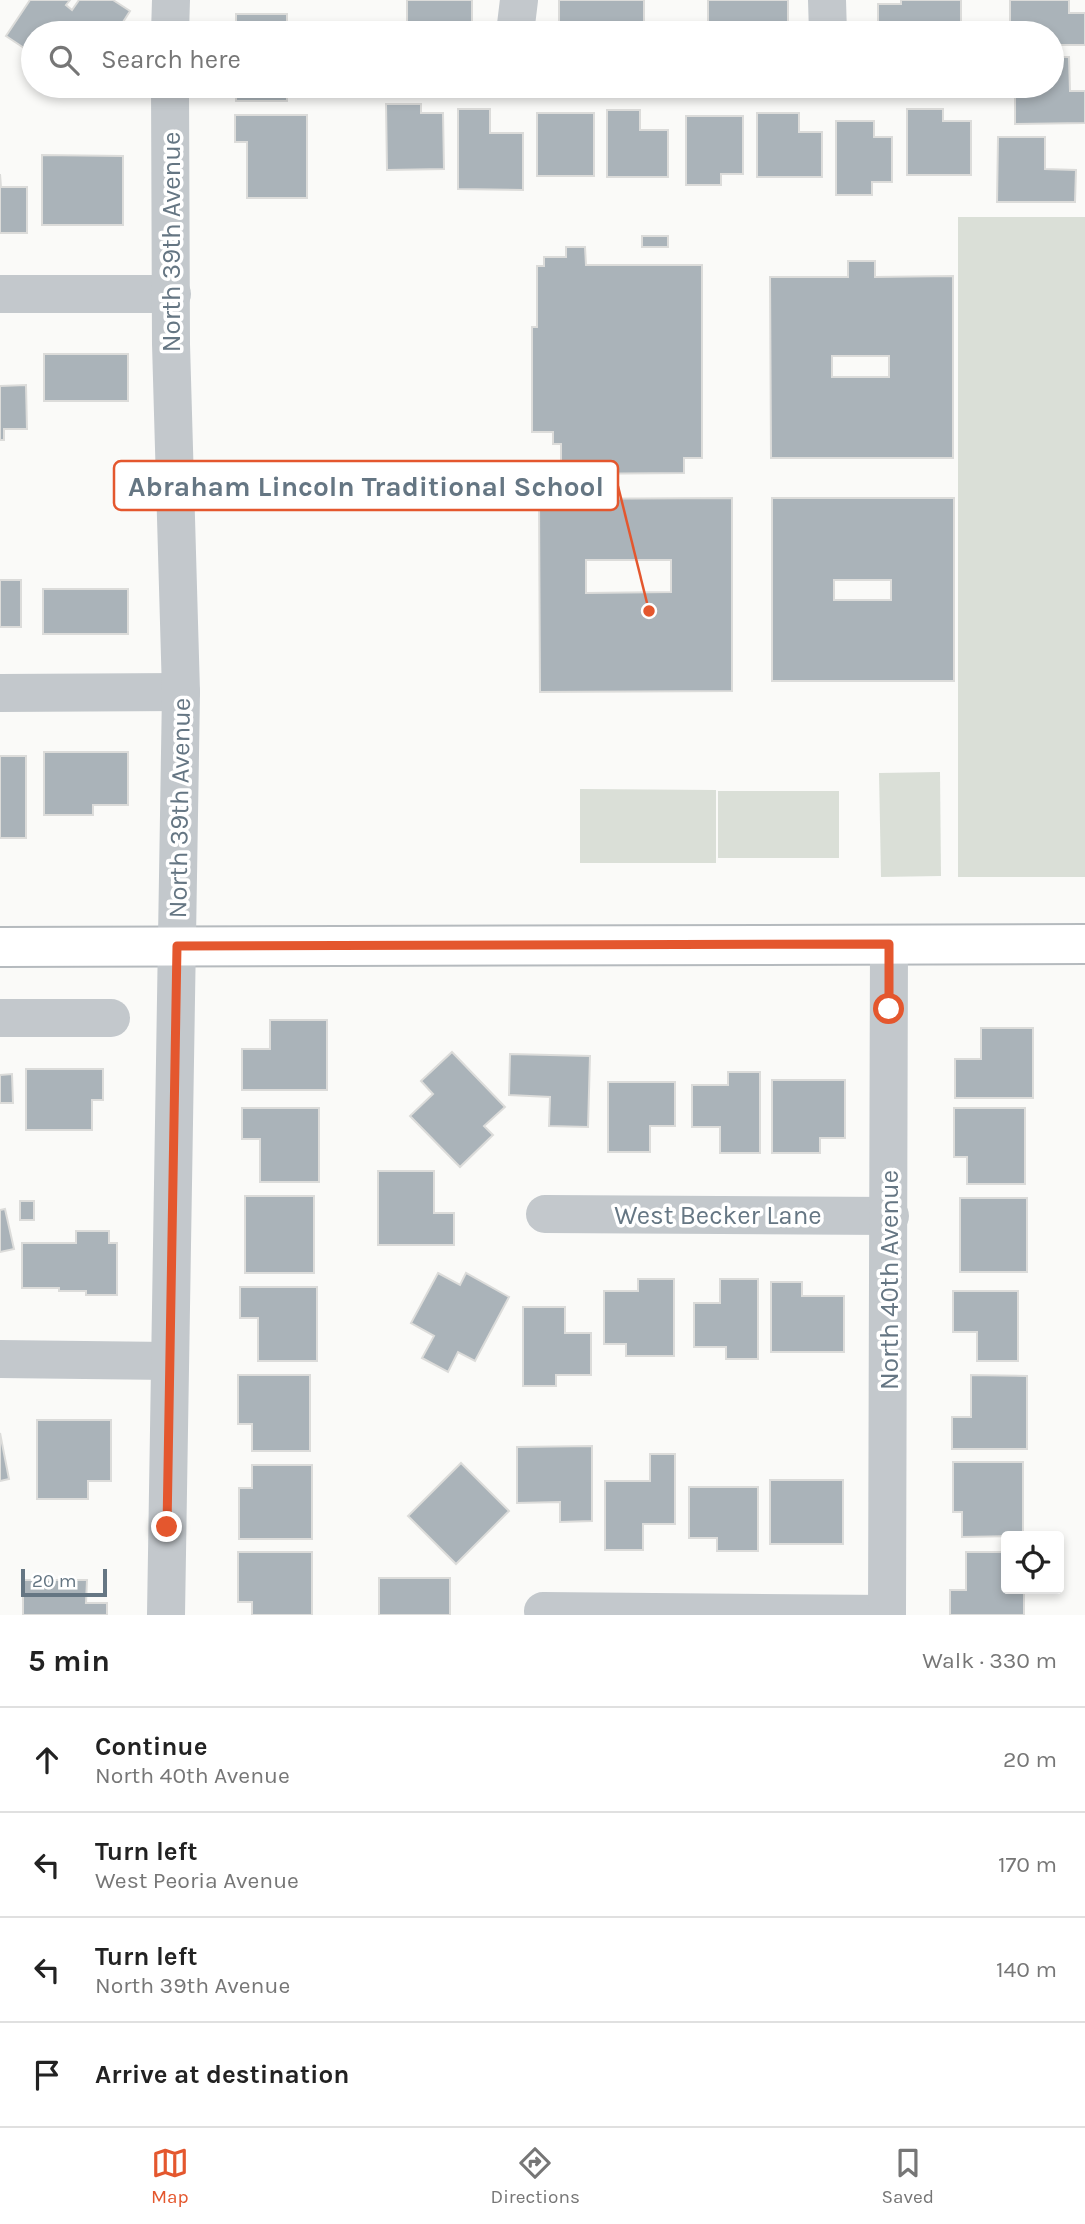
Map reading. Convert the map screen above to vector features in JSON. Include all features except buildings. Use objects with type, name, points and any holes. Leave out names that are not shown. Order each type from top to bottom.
[{"type":"main road","points":[[0,947],[1085,944]]},
{"type":"street","points":[[170,0],[170,21]]},
{"type":"street","points":[[516,21],[519,0]]},
{"type":"street","points":[[827,0],[828,21]]},
{"type":"street","name":"North 39th Avenue","points":[[166,1615],[181,692],[170,98]]},
{"type":"street","points":[[0,294],[172,293]]},
{"type":"street","points":[[0,693],[181,692]]},
{"type":"street","name":"North 40th Avenue","points":[[887,1615],[889,944]]},
{"type":"street","points":[[0,1018],[110,1018]]},
{"type":"street","name":"West Becker Lane","points":[[545,1214],[890,1216]]},
{"type":"street","points":[[0,1359],[169,1360]]},
{"type":"street","points":[[543,1611],[887,1615]]},
{"type":"shaded area","points":[[958,217],[1085,217],[1085,877],[958,877]]},
{"type":"shaded area","points":[[940,772],[941,876],[881,877],[879,773]]},
{"type":"shaded area","points":[[580,789],[716,790],[716,863],[580,863]]},
{"type":"shaded area","points":[[718,791],[839,791],[839,858],[718,858]]},
{"type":"place","name":"Abraham Lincoln Traditional School","points":[[649,611]]},
{"type":"route","points":[[167,1527],[177,946],[889,944],[889,1009]]}]
